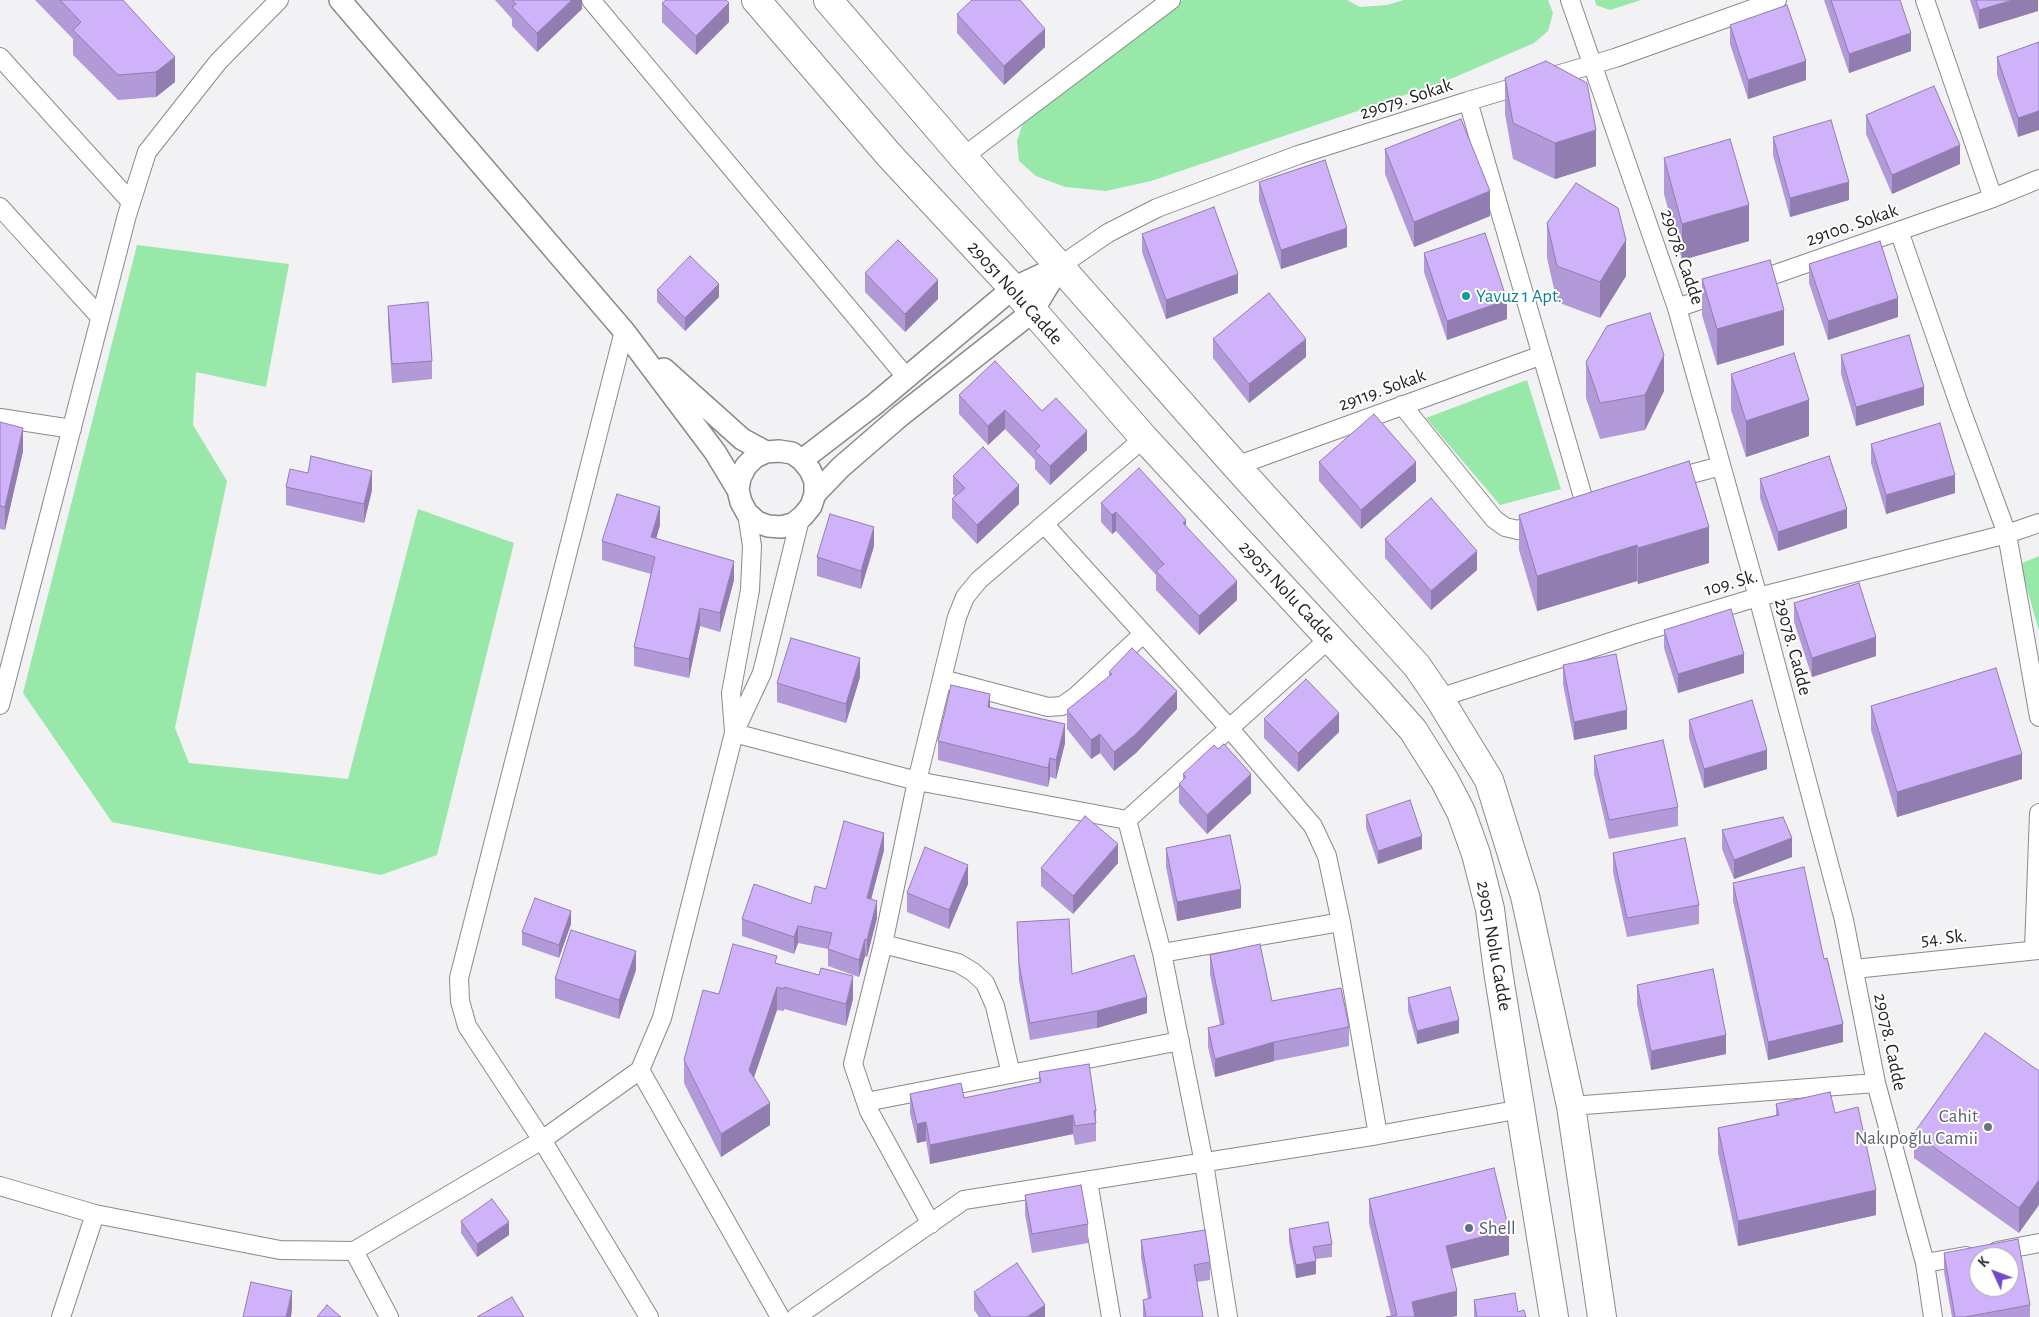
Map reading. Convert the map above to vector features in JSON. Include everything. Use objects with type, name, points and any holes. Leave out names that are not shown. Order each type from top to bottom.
[{"type":"main road","name":"29051 Nolu Cadde","points":[[756,0],[889,155],[1013,288],[1144,438],[1413,730],[1445,781],[1461,812],[1476,854],[1490,909],[1498,971],[1554,1317]]},
{"type":"main road","name":"29051 Nolu Cadde","points":[[828,0],[963,157],[1236,466],[1417,666],[1490,780],[1525,896],[1571,1106],[1602,1317]]},
{"type":"street","points":[[0,705],[100,317],[131,202],[147,152],[218,62],[279,0]]},
{"type":"street","points":[[340,0],[624,331],[715,452],[738,490],[741,502],[747,513],[757,522],[768,526],[781,527],[793,524],[811,506],[815,494],[815,481],[810,470],[802,460],[792,453],[779,450],[766,452],[746,466],[740,478],[738,490]]},
{"type":"street","points":[[591,0],[907,378]]},
{"type":"street","points":[[963,157],[1171,0]]},
{"type":"street","name":"29078. Cadde","points":[[1570,0],[1678,308],[1758,597],[1844,920],[1876,1083],[1925,1263],[1933,1317]]},
{"type":"street","name":"29079. Sokak","points":[[1060,266],[1108,233],[1157,208],[1298,155],[1468,101],[1593,65],[1777,0]]},
{"type":"street","points":[[1925,0],[1993,198]]},
{"type":"street","points":[[0,57],[131,202]]},
{"type":"street","points":[[1468,101],[1585,504]]},
{"type":"street","name":"29100. Sokak","points":[[1678,308],[1993,198],[2039,179]]},
{"type":"street","points":[[0,207],[100,317]]},
{"type":"street","points":[[1899,231],[1959,404],[2007,534],[2039,715]]},
{"type":"street","points":[[802,460],[907,378],[1013,288],[1060,266]]},
{"type":"street","points":[[815,494],[900,416],[1032,312],[1060,266]]},
{"type":"street","points":[[624,331],[742,439],[766,452]]},
{"type":"street","points":[[624,331],[459,978],[460,1001],[467,1026],[542,1140],[649,1317]]},
{"type":"street","name":"29119. Sokak","points":[[1236,466],[1542,355]]},
{"type":"street","points":[[1402,405],[1494,519],[1505,527],[1518,530],[1552,517]]},
{"type":"street","points":[[0,418],[72,428]]},
{"type":"street","points":[[931,1224],[866,1102],[853,1064],[883,944],[917,781],[957,617],[965,597],[979,580],[1144,438]]},
{"type":"street","points":[[1658,483],[1721,466]]},
{"type":"street","points":[[1568,510],[1603,499]]},
{"type":"street","points":[[734,733],[731,693],[750,590],[752,546],[747,513]]},
{"type":"street","points":[[0,1186],[94,1214],[280,1250],[354,1251],[542,1140],[640,1070],[662,1018],[734,733],[762,673],[800,519]]},
{"type":"street","name":"109. Sk.","points":[[1439,698],[1635,634],[1758,597],[2007,534],[2039,523]]},
{"type":"street","points":[[1044,524],[1230,729],[1313,826],[1327,856],[1341,922],[1378,1136]]},
{"type":"street","points":[[942,678],[1048,706],[1062,706],[1075,697],[1144,634]]},
{"type":"street","points":[[1127,820],[1330,638]]},
{"type":"street","points":[[734,733],[917,781],[1127,820]]},
{"type":"street","points":[[2036,950],[2039,813]]},
{"type":"street","points":[[1127,820],[1162,953],[1180,1041],[1204,1163],[1228,1317]]},
{"type":"street","points":[[1162,953],[1341,922]]},
{"type":"street","points":[[883,944],[958,963],[973,972],[985,984],[995,1006],[1011,1074]]},
{"type":"street","name":"54. Sk.","points":[[1854,969],[2036,950]]},
{"type":"street","points":[[866,1102],[1180,1041]]},
{"type":"street","points":[[640,1070],[780,1317]]},
{"type":"street","points":[[1571,1106],[1876,1083]]},
{"type":"street","points":[[796,1317],[964,1200],[1378,1136],[1521,1109]]},
{"type":"street","points":[[1088,1181],[1112,1317]]},
{"type":"street","points":[[61,1317],[94,1214]]},
{"type":"street","points":[[1925,1263],[2039,1243]]},
{"type":"street","points":[[354,1251],[389,1317]]},
{"type":"green space","points":[[1183,0],[1347,0],[1360,7],[1387,5],[1404,0],[1548,0],[1553,13],[1548,31],[1534,43],[1446,81],[1151,181],[1106,191],[1065,187],[1036,176],[1019,161],[1017,141],[1023,123]]},
{"type":"green space","points":[[1595,0],[1641,0],[1610,10],[1596,5]]},
{"type":"green space","points":[[137,245],[289,264],[266,387],[196,372],[193,425],[227,481],[175,728],[189,763],[348,779],[418,509],[514,543],[437,855],[381,875],[112,822],[23,693]]},
{"type":"green space","points":[[1527,380],[1561,489],[1500,505],[1426,418]]},
{"type":"green space","points":[[2039,556],[2039,631],[2020,564]]},
{"type":"building","points":[[60,0],[123,0],[175,57],[156,72],[118,75],[73,30],[81,22]]},
{"type":"building","points":[[512,0],[572,0],[537,33],[512,7],[516,4]]},
{"type":"building","points":[[666,0],[726,0],[729,3],[696,36],[662,3]]},
{"type":"building","points":[[972,0],[1020,0],[1045,29],[1004,66],[957,14]]},
{"type":"building","points":[[1831,0],[1900,0],[1911,33],[1849,54]]},
{"type":"building","points":[[1976,0],[2013,0],[1979,10]]},
{"type":"building","points":[[1787,5],[1806,61],[1748,80],[1730,25]]},
{"type":"building","points":[[2039,42],[2039,111],[2018,118],[1997,57]]},
{"type":"building","points":[[1546,61],[1587,83],[1596,130],[1555,143],[1513,123],[1505,78]]},
{"type":"building","points":[[1934,86],[1960,145],[1892,175],[1866,115]]},
{"type":"building","points":[[1461,119],[1490,191],[1414,222],[1385,149]]},
{"type":"building","points":[[1831,120],[1849,182],[1790,198],[1773,137]]},
{"type":"building","points":[[1730,139],[1749,205],[1682,224],[1664,158]]},
{"type":"building","points":[[1325,160],[1347,228],[1281,250],[1259,182]]},
{"type":"building","points":[[1576,183],[1618,208],[1626,240],[1600,282],[1557,266],[1547,223]]},
{"type":"building","points":[[1214,207],[1238,274],[1166,300],[1142,234]]},
{"type":"building","name":"Yavuz 1 Apt.","points":[[1485,233],[1507,300],[1447,321],[1424,253]]},
{"type":"building","points":[[898,240],[938,280],[905,314],[865,273]]},
{"type":"building","points":[[1880,241],[1898,298],[1828,321],[1809,264]]},
{"type":"building","points":[[690,256],[719,284],[685,318],[657,290]]},
{"type":"building","points":[[1770,260],[1784,310],[1717,329],[1702,279]]},
{"type":"building","points":[[1269,293],[1306,339],[1249,384],[1213,339]]},
{"type":"building","points":[[428,302],[432,361],[392,364],[388,306]]},
{"type":"building","points":[[1650,313],[1664,355],[1645,395],[1600,403],[1586,362],[1607,326]]},
{"type":"building","points":[[1909,335],[1924,387],[1856,407],[1841,355]]},
{"type":"building","points":[[1794,353],[1809,400],[1746,421],[1731,374]]},
{"type":"building","points":[[995,361],[1042,411],[1056,398],[1087,431],[1050,466],[1035,451],[1040,446],[1005,410],[988,426],[959,395]]},
{"type":"building","points":[[1374,414],[1416,462],[1361,510],[1319,462]]},
{"type":"building","points":[[0,422],[23,428],[5,507],[0,506]]},
{"type":"building","points":[[1940,423],[1955,475],[1886,495],[1871,444]]},
{"type":"building","points":[[983,447],[1019,485],[977,525],[952,499],[965,488],[953,476]]},
{"type":"building","points":[[311,456],[372,471],[364,504],[286,487],[290,469],[308,473]]},
{"type":"building","points":[[1829,456],[1847,509],[1778,532],[1760,479]]},
{"type":"building","points":[[1689,461],[1709,527],[1638,548],[1637,545],[1537,576],[1519,515]]},
{"type":"building","points":[[1139,468],[1186,520],[1183,523],[1237,581],[1199,616],[1156,571],[1164,564],[1116,512],[1112,515],[1101,503]]},
{"type":"building","points":[[617,494],[660,507],[651,537],[734,561],[720,613],[700,608],[689,659],[634,647],[655,557],[602,541]]},
{"type":"building","points":[[1431,498],[1477,551],[1431,591],[1385,539]]},
{"type":"building","points":[[830,514],[874,527],[861,571],[817,557]]},
{"type":"building","points":[[1859,583],[1876,637],[1812,658],[1794,603]]},
{"type":"building","points":[[1731,609],[1744,654],[1678,674],[1664,630]]},
{"type":"building","points":[[791,638],[860,658],[846,704],[777,683]]},
{"type":"building","points":[[1132,648],[1177,691],[1136,734],[1114,752],[1100,734],[1091,740],[1067,710],[1112,674],[1109,672]]},
{"type":"building","points":[[1616,654],[1627,710],[1574,722],[1563,665]]},
{"type":"building","points":[[1996,668],[2022,754],[1897,792],[1871,706]]},
{"type":"building","points":[[1306,679],[1339,713],[1298,753],[1264,719]]},
{"type":"building","points":[[951,685],[990,694],[988,707],[1065,724],[1056,760],[1050,758],[1048,768],[938,741]]},
{"type":"building","points":[[1752,700],[1767,750],[1704,769],[1689,720]]},
{"type":"building","points":[[1663,740],[1678,807],[1609,820],[1594,756]]},
{"type":"building","points":[[1224,744],[1251,774],[1207,815],[1179,784],[1186,777],[1183,774],[1214,745],[1218,749]]},
{"type":"building","points":[[1410,800],[1422,836],[1378,851],[1366,815]]},
{"type":"building","points":[[1085,816],[1118,844],[1073,896],[1041,868]]},
{"type":"building","points":[[1783,817],[1792,838],[1734,860],[1722,830]]},
{"type":"building","points":[[844,821],[884,833],[867,898],[877,901],[867,940],[865,939],[859,960],[828,949],[832,933],[798,926],[794,937],[742,919],[754,884],[811,904],[815,886],[826,889]]},
{"type":"building","points":[[1230,835],[1241,889],[1177,902],[1166,848]]},
{"type":"building","points":[[1685,838],[1699,905],[1627,918],[1613,853]]},
{"type":"building","points":[[925,847],[968,865],[949,910],[907,893]]},
{"type":"building","points":[[1804,867],[1824,959],[1827,958],[1843,1024],[1768,1042],[1733,883]]},
{"type":"building","points":[[535,898],[571,911],[559,945],[522,932]]},
{"type":"building","points":[[1069,919],[1072,974],[1134,955],[1147,997],[1097,1011],[1030,1023],[1019,964],[1017,922]]},
{"type":"building","points":[[571,930],[636,951],[619,1000],[555,979]]},
{"type":"building","points":[[733,944],[777,956],[775,963],[819,975],[821,968],[853,976],[846,1004],[784,987],[784,989],[777,987],[749,1070],[770,1103],[721,1134],[684,1060],[703,990],[719,994]]},
{"type":"building","points":[[1260,944],[1272,1001],[1341,988],[1349,1027],[1274,1042],[1215,1059],[1208,1028],[1224,1024],[1210,955]]},
{"type":"building","points":[[1713,969],[1726,1035],[1651,1051],[1637,985]]},
{"type":"building","points":[[1450,987],[1459,1020],[1417,1031],[1408,998]]},
{"type":"building","name":"Cahit Nakıpoğlu Camii","points":[[1985,1033],[2039,1071],[2039,1180],[2019,1208],[1914,1133]]},
{"type":"building","points":[[1089,1064],[1096,1123],[1075,1126],[1073,1115],[930,1145],[926,1122],[917,1124],[910,1094],[961,1083],[964,1098],[1041,1082],[1039,1072]]},
{"type":"building","points":[[1830,1092],[1835,1113],[1858,1107],[1876,1190],[1738,1221],[1718,1128],[1779,1115],[1776,1104]]},
{"type":"building","points":[[1494,1168],[1509,1230],[1446,1246],[1457,1291],[1412,1302],[1415,1317],[1386,1317],[1397,1315],[1369,1199]]},
{"type":"building","points":[[1081,1185],[1088,1224],[1032,1234],[1025,1195]]},
{"type":"building","points":[[492,1199],[509,1222],[477,1244],[461,1221]]},
{"type":"building","points":[[1328,1222],[1332,1244],[1313,1247],[1316,1261],[1296,1265],[1289,1229]]},
{"type":"building","points":[[1205,1230],[1210,1262],[1194,1265],[1203,1317],[1146,1317],[1143,1300],[1151,1298],[1141,1240]]},
{"type":"building","points":[[2018,1239],[2030,1305],[1965,1317],[1955,1317],[1944,1253],[1969,1248],[1969,1297],[2019,1297],[2019,1247],[1976,1247]]},
{"type":"building","points":[[1017,1263],[1045,1305],[1027,1317],[991,1317],[974,1292]]},
{"type":"building","points":[[251,1282],[292,1291],[286,1317],[243,1317]]},
{"type":"building","points":[[1515,1293],[1518,1312],[1524,1310],[1526,1317],[1477,1317],[1474,1300]]},
{"type":"building","points":[[512,1297],[524,1317],[477,1317]]},
{"type":"building","points":[[327,1305],[341,1317],[317,1317]]},
{"type":"place","name":"Yavuz 1 Apt.","points":[[1466,296]]},
{"type":"place","name":"Cahit Nakıpoğlu Camii","points":[[1988,1127]]},
{"type":"place","name":"Shell","points":[[1469,1228]]}]
